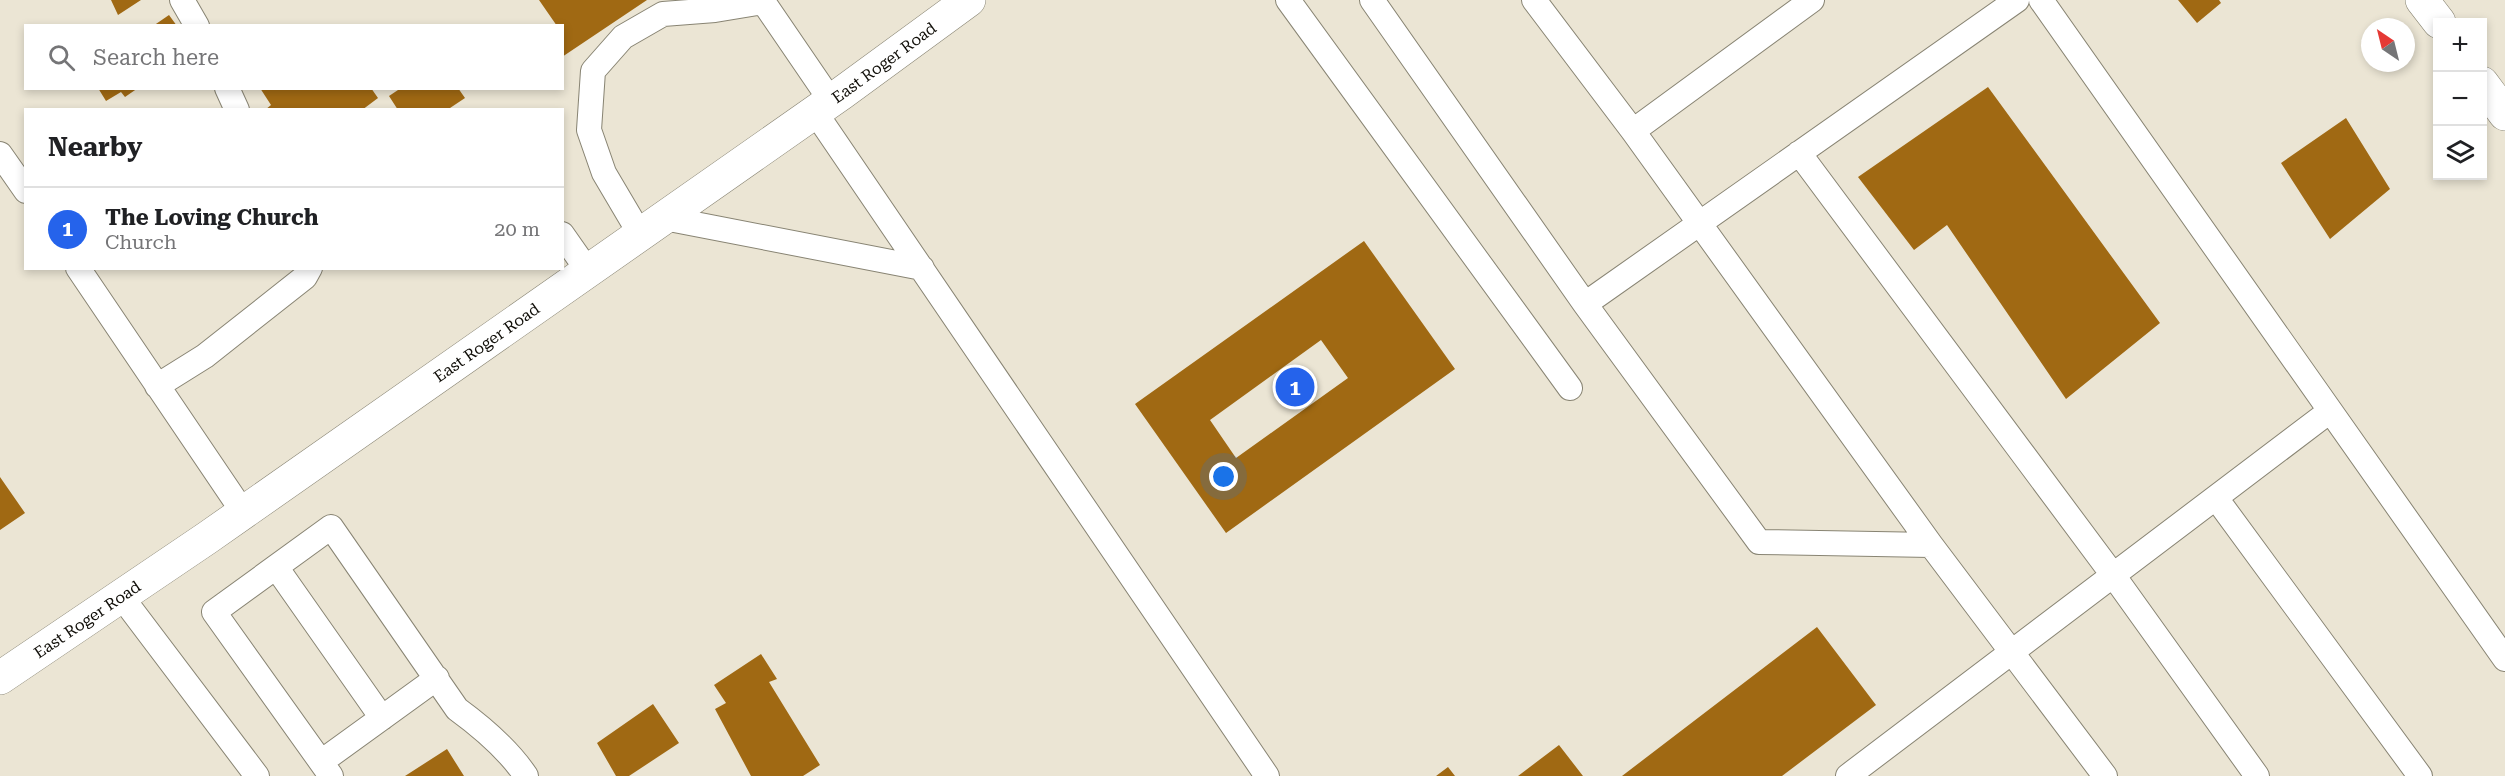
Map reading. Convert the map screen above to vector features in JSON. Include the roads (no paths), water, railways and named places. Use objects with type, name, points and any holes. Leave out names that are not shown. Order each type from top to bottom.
[{"type":"street","name":"East Roger Road","points":[[0,678],[243,512],[588,271],[969,0]]},
{"type":"street","points":[[2422,0],[2436,18]]},
{"type":"street","points":[[2487,90],[2505,114]]},
{"type":"lane","points":[[182,0],[196,24]]},
{"type":"lane","points":[[1288,0],[1570,388]]},
{"type":"lane","points":[[1372,0],[1585,304],[1759,542],[1931,545]]},
{"type":"lane","points":[[1534,0],[1633,131],[1931,545],[2105,776]]},
{"type":"lane","points":[[1633,131],[1812,0]]},
{"type":"lane","points":[[1585,304],[2017,0]]},
{"type":"lane","points":[[2041,0],[2505,659]]},
{"type":"lane","points":[[922,268],[652,226],[604,173],[589,130],[593,71],[623,37],[663,14],[715,10],[763,1],[823,106],[922,268],[1267,776]]},
{"type":"lane","points":[[229,90],[236,108]]},
{"type":"lane","points":[[1799,153],[2113,575],[2257,776]]},
{"type":"lane","points":[[0,154],[24,188]]},
{"type":"lane","points":[[564,237],[588,271]]},
{"type":"lane","points":[[79,270],[243,512]]},
{"type":"lane","points":[[157,386],[205,357],[305,277],[309,270]]},
{"type":"lane","points":[[1848,776],[2330,411]]},
{"type":"lane","points":[[2216,498],[2420,776]]},
{"type":"lane","points":[[437,678],[382,717],[326,769],[213,612],[331,527],[437,678],[457,709],[485,729],[519,765],[526,776]]},
{"type":"lane","points":[[276,567],[382,717]]},
{"type":"lane","points":[[121,596],[257,776]]},
{"type":"place","name":"The Loving Church","points":[[1295,387]]}]
